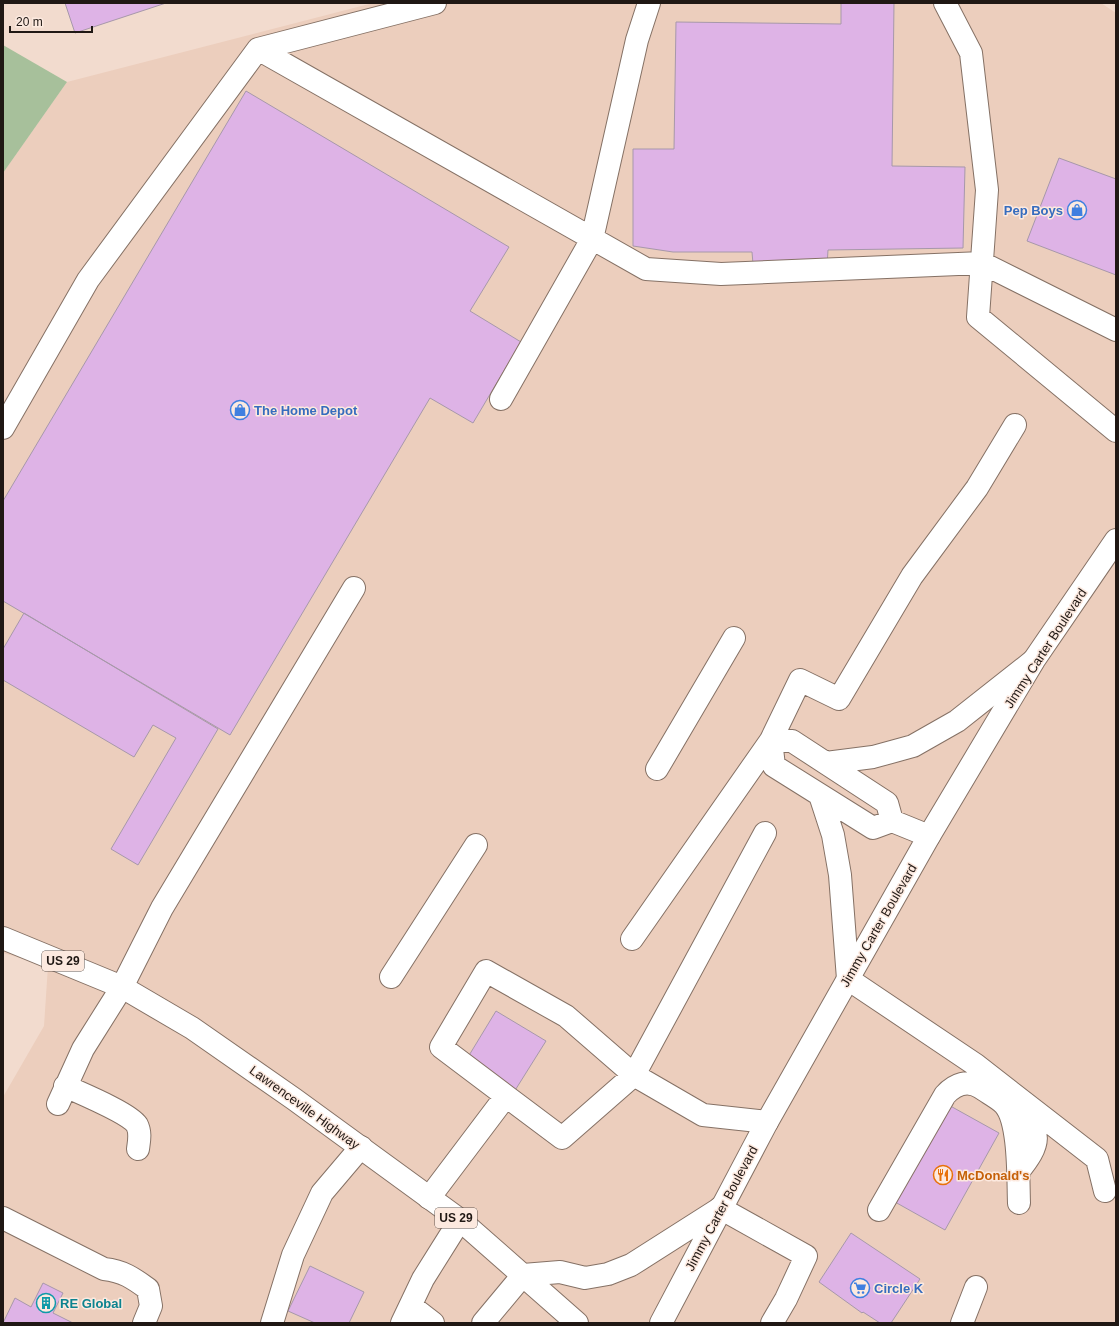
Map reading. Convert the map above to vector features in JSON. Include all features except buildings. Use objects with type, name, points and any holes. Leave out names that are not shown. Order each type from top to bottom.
[{"type":"main road","points":[[3,428],[88,280],[258,49],[435,3]]},
{"type":"main road","points":[[501,399],[592,239],[637,40],[649,3]]},
{"type":"main road","points":[[945,3],[971,53],[987,190],[978,317],[1116,431]]},
{"type":"main road","points":[[258,49],[646,269],[721,274],[982,263],[1116,330]]},
{"type":"main road","points":[[632,939],[771,740],[800,680],[838,699],[912,576],[977,488],[1015,425]]},
{"type":"main road","name":"Jimmy Carter Boulevard","points":[[661,1323],[720,1208],[767,1122],[929,836],[1034,660],[1116,540]]},
{"type":"main road","points":[[138,1149],[140,1135],[137,1125],[126,1116],[61,1095],[83,1049],[122,987],[162,908],[354,588]]},
{"type":"main road","points":[[657,769],[734,638]]},
{"type":"main road","points":[[826,763],[873,757],[913,746],[957,721],[1034,660]]},
{"type":"main road","points":[[771,740],[792,741],[887,803],[892,821]]},
{"type":"main road","points":[[771,740],[774,766],[873,828],[892,821],[929,836]]},
{"type":"main road","points":[[820,795],[834,835],[840,875],[848,979],[976,1065],[1096,1159],[1105,1191]]},
{"type":"main road","points":[[765,833],[634,1075],[562,1138],[441,1047],[486,971],[566,1016],[634,1075],[703,1114],[767,1122]]},
{"type":"main road","points":[[391,977],[476,845]]},
{"type":"main road","name":"Lawrenceville Highway","points":[[3,938],[122,987],[192,1028],[460,1220],[577,1323]]},
{"type":"main road","points":[[879,1210],[946,1095],[953,1087],[962,1083],[977,1085],[1026,1118],[1032,1124],[1036,1136],[1034,1146],[1028,1159],[1018,1172],[1019,1203]]},
{"type":"main road","points":[[429,1198],[506,1096]]},
{"type":"main road","points":[[272,1323],[293,1255],[322,1192],[360,1147]]},
{"type":"main road","points":[[483,1323],[523,1275],[560,1272],[585,1278],[608,1274],[631,1265],[720,1208],[806,1256],[786,1299],[772,1323]]},
{"type":"main road","points":[[4,1214],[85,1260],[104,1269],[119,1271],[133,1277],[148,1289],[151,1306],[144,1323]]},
{"type":"main road","points":[[433,1323],[406,1314],[423,1279],[460,1220]]},
{"type":"main road","points":[[962,1323],[976,1287]]},
{"type":"shaded area","points":[[373,3],[1101,3],[1116,13],[1116,1323],[3,1323],[3,1097],[44,1026],[48,966],[3,953],[3,173],[67,82]]},
{"type":"green space","points":[[3,45],[67,82],[3,173]]},
{"type":"place","name":"Pep Boys","points":[[1077,210]]},
{"type":"place","name":"The Home Depot","points":[[240,410]]},
{"type":"place","name":"McDonald's","points":[[943,1175]]},
{"type":"place","name":"Circle K","points":[[860,1288]]},
{"type":"place","name":"RE Global","points":[[46,1303]]}]
